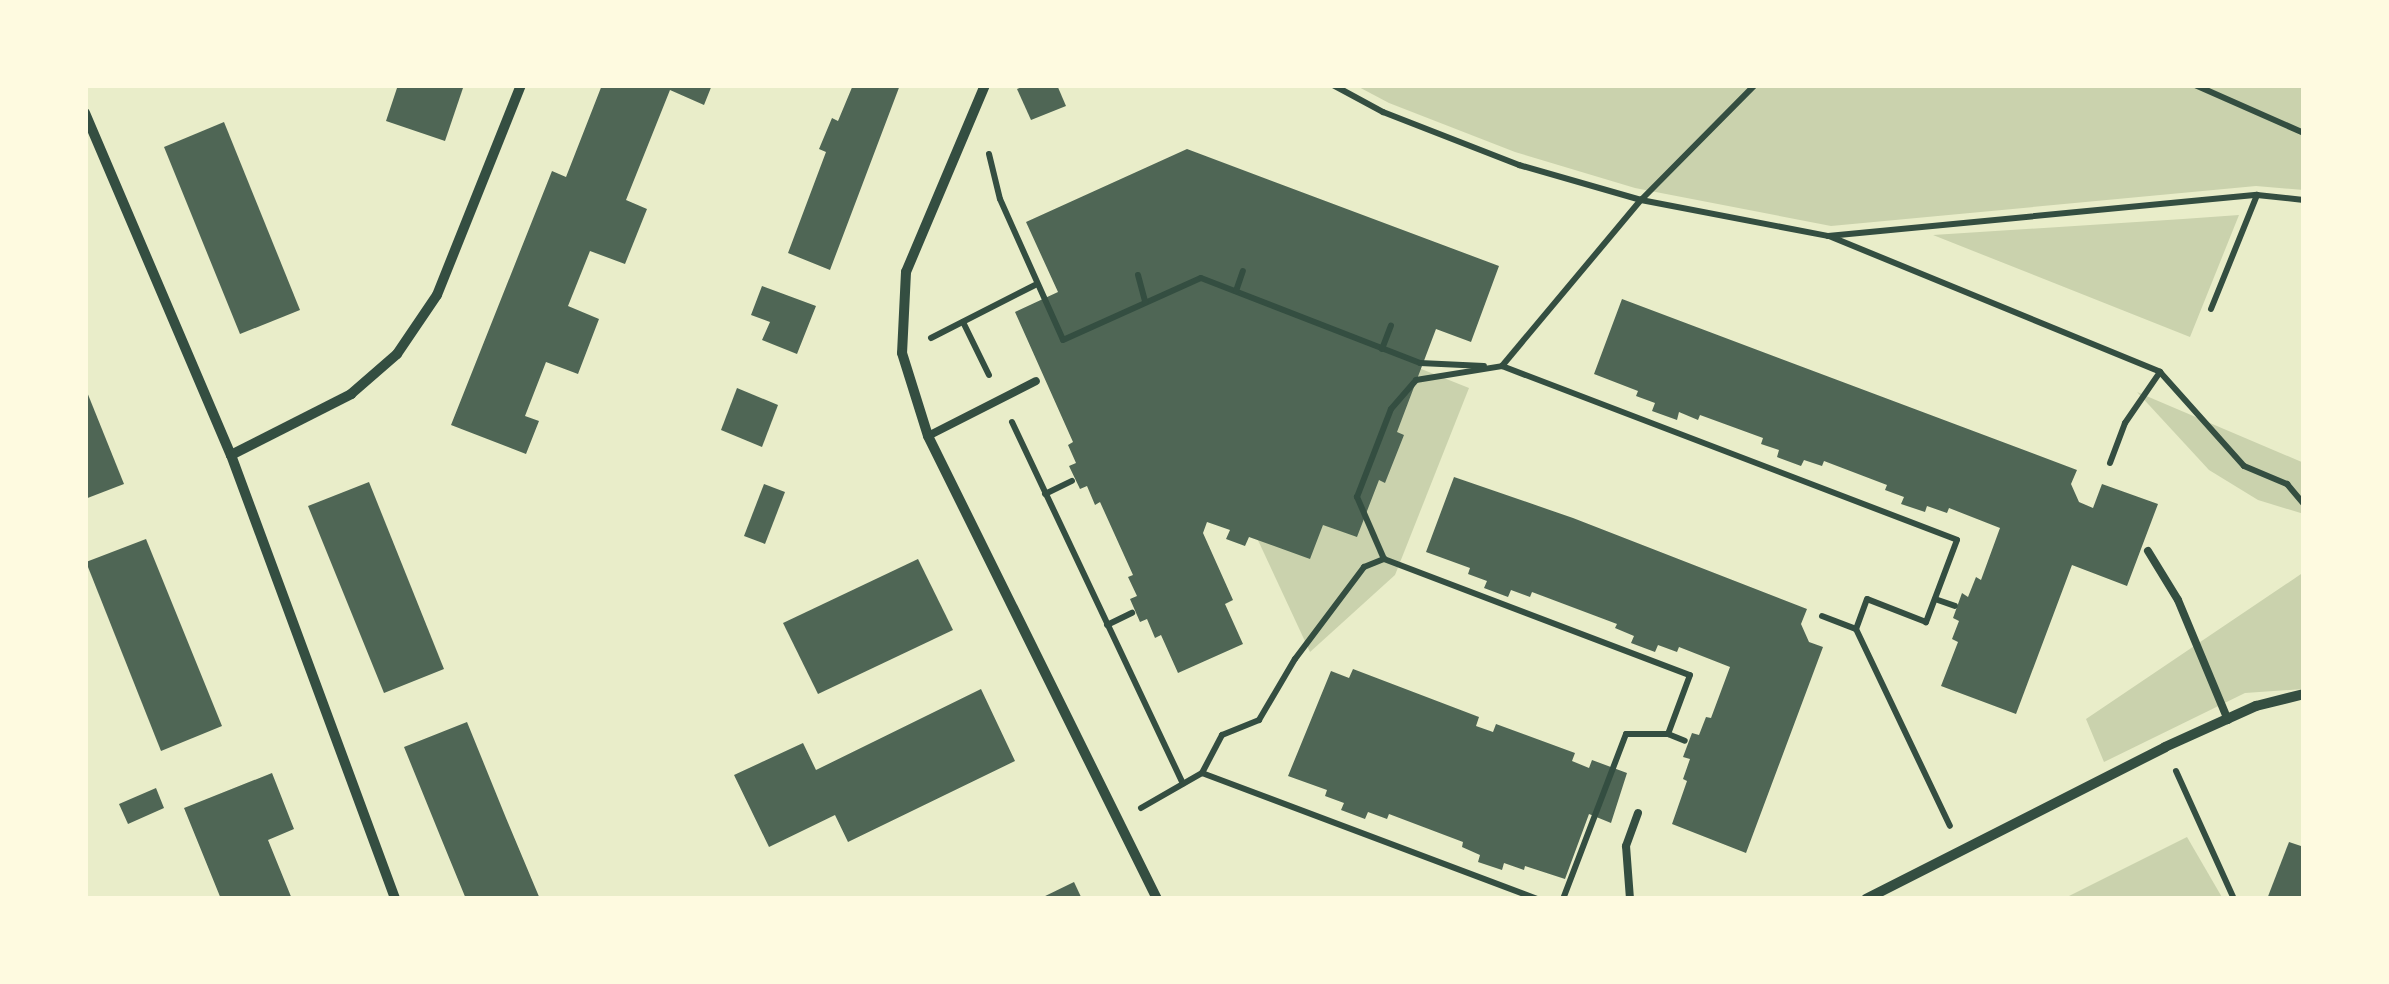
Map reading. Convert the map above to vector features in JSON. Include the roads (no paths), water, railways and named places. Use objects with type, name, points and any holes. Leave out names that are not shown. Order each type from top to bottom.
[{"type":"street","points":[[231,455],[351,394],[397,354],[437,295],[522,85]]},
{"type":"street","points":[[985,85],[906,272],[902,353],[928,436],[1158,899]]},
{"type":"street","points":[[85,113],[231,455],[395,899]]},
{"type":"street","points":[[1866,899],[2165,748],[2256,706],[2304,694]]},
{"type":"lane","points":[[928,436],[1036,380]]},
{"type":"lane","points":[[2148,551],[2178,600],[2228,720]]},
{"type":"lane","points":[[1630,899],[1626,846],[1638,813]]}]
